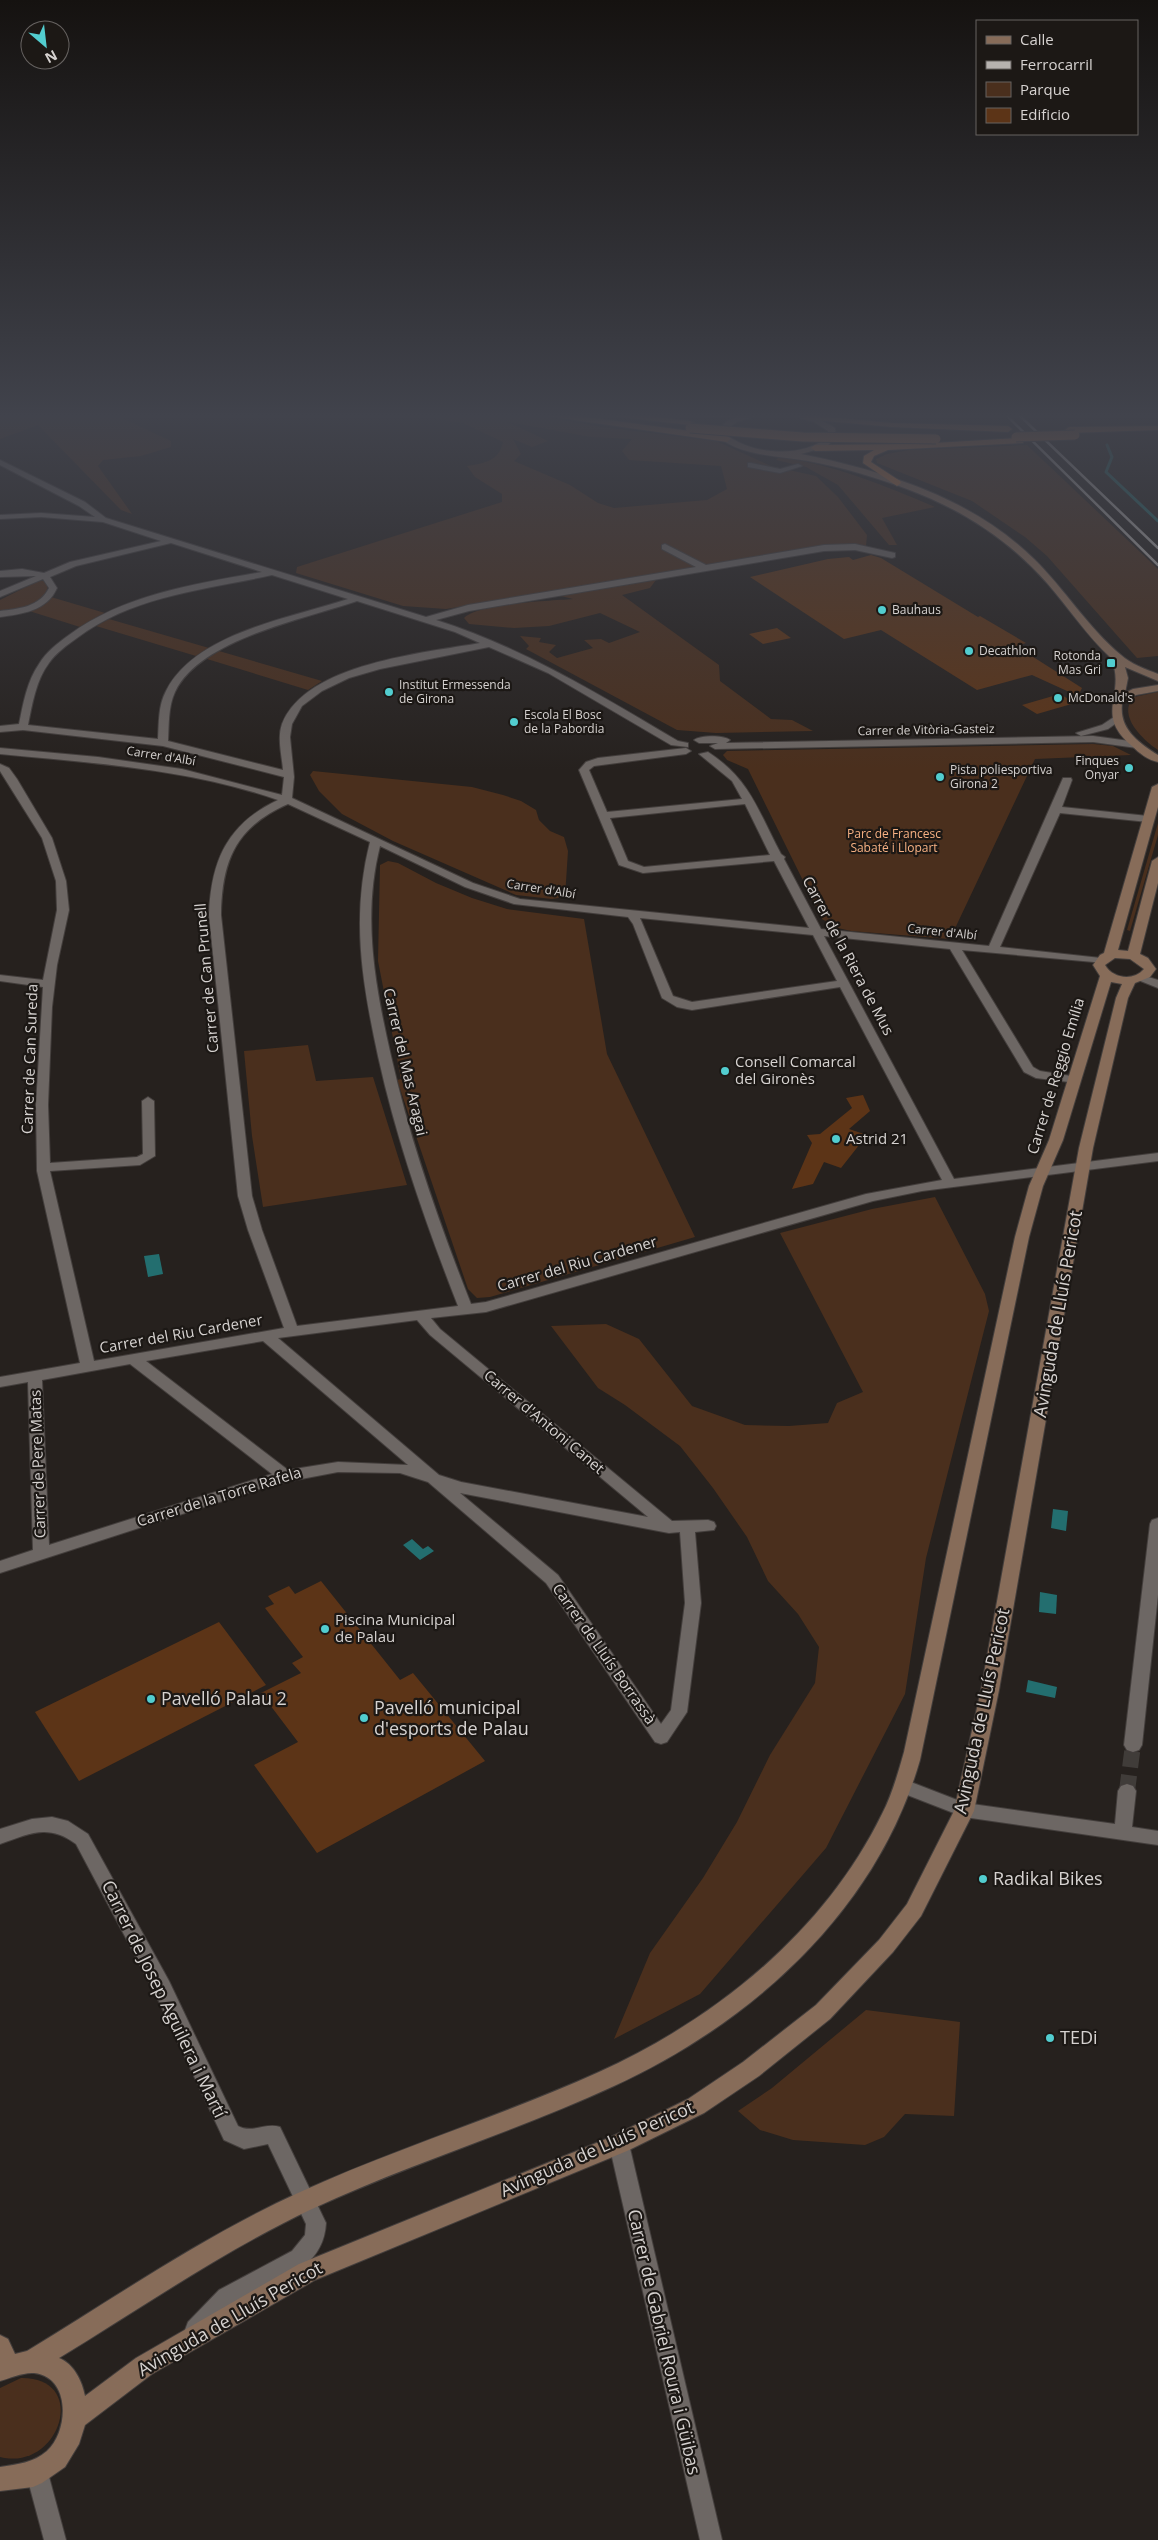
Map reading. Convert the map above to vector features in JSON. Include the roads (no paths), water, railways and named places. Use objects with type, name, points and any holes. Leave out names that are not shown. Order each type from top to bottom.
[{"type":"street","points":[[136,533],[139,537],[139,547]]},
{"type":"street","points":[[146,533],[426,620],[492,644],[551,670],[685,748],[704,754],[712,752],[715,746],[709,742],[699,740]]},
{"type":"street","points":[[996,533],[1011,542],[1041,571],[1115,655],[1122,672],[1118,719],[1127,735],[1158,759]]},
{"type":"street","points":[[0,594],[42,575],[99,556],[170,541]]},
{"type":"street","points":[[665,547],[704,568]]},
{"type":"street","points":[[426,620],[468,608],[835,547],[864,548],[892,555]]},
{"type":"street","points":[[22,727],[32,692],[43,664],[55,651],[86,626],[119,610],[166,594],[271,573]]},
{"type":"street","points":[[0,574],[42,575],[53,586],[48,598],[29,608],[0,614]]},
{"type":"street","points":[[163,743],[165,711],[170,692],[178,679],[197,659],[241,637],[355,599]]},
{"type":"street","points":[[287,800],[287,724],[299,704],[321,687],[366,669],[492,644]]},
{"type":"street","points":[[1115,655],[1158,678]]},
{"type":"street","points":[[1119,702],[1133,692],[1158,688]]},
{"type":"street","name":"Carrer de Vitòria-Gasteiz","points":[[685,748],[690,741],[699,740],[1084,733],[1105,728],[1118,719]]},
{"type":"street","name":"Carrer d'Albí","points":[[0,729],[22,727],[163,743],[288,774]]},
{"type":"street","name":"Carrer de Vitòria-Gasteiz","points":[[715,746],[1094,739],[1138,745]]},
{"type":"street","points":[[685,748],[590,764],[584,770],[623,863],[633,869],[642,870],[780,858]]},
{"type":"street","name":"Carrer d'Albí","points":[[0,751],[98,760],[182,772],[287,800],[499,897],[518,902],[993,951],[1105,958]]},
{"type":"street","name":"Carrer de la Riera de Mus","points":[[704,754],[718,763],[745,789],[748,801],[780,858],[950,1184]]},
{"type":"street","name":"Carrer de Can Sureda","points":[[0,767],[5,770],[13,781],[47,838],[61,881],[63,910],[48,984],[42,1104],[44,1167],[88,1367]]},
{"type":"street","points":[[993,951],[1067,780]]},
{"type":"street","points":[[1158,787],[1105,958],[1100,968],[1106,975],[1145,974],[1158,984]]},
{"type":"street","name":"Carrer de Can Prunell","points":[[287,800],[263,811],[234,838],[227,848],[218,871],[215,900],[245,1196],[249,1213],[279,1290],[292,1331]]},
{"type":"street","points":[[603,816],[748,801]]},
{"type":"street","points":[[1056,809],[1148,820]]},
{"type":"street","name":"Carrer del Mas Aragai","points":[[376,842],[368,886],[366,959],[377,1018],[403,1135],[427,1206],[467,1311]]},
{"type":"street","points":[[1132,956],[1158,860]]},
{"type":"street","points":[[633,915],[639,924],[668,998],[681,1004],[692,1006],[844,983]]},
{"type":"street","points":[[954,947],[1028,1069],[1036,1074],[1073,1080]]},
{"type":"street","points":[[1105,958],[1132,956],[1144,961],[1145,974]]},
{"type":"street","name":"Avinguda de Lluís Pericot","points":[[76,2417],[144,2366],[308,2272],[618,2144],[696,2106],[751,2069],[823,2012],[886,1946],[914,1910],[937,1868],[964,1810],[995,1661],[1086,1148],[1122,998],[1145,974]]},
{"type":"street","name":"Carrer de Reggio Emília","points":[[1039,1179],[1056,1140],[1106,975]]},
{"type":"street","points":[[0,978],[48,984]]},
{"type":"street","points":[[44,1167],[140,1161],[149,1156],[148,1101]]},
{"type":"street","name":"Carrer del Riu Cardener","points":[[0,1382],[265,1335],[467,1311],[871,1197],[950,1184],[1039,1179],[1083,1168],[1158,1157]]},
{"type":"street","points":[[32,2362],[138,2295],[267,2220],[306,2201],[398,2162],[610,2078],[670,2045],[751,1991],[784,1962],[842,1896],[890,1818],[903,1786],[913,1752],[1022,1236],[1039,1179]]},
{"type":"street","name":"Carrer d'Antoni Canet","points":[[421,1316],[443,1338],[669,1527]]},
{"type":"street","name":"Carrer de Lluís Borrassà","points":[[265,1335],[552,1578],[661,1737],[679,1712],[686,1664],[693,1603],[687,1526]]},
{"type":"street","points":[[133,1359],[285,1476]]},
{"type":"street","name":"Carrer de Pere Matas","points":[[35,1376],[41,1552]]},
{"type":"street","name":"Carrer de la Torre Rafela","points":[[0,1567],[41,1552],[285,1476],[307,1471],[368,1466],[400,1468],[460,1487],[669,1527],[708,1526]]},
{"type":"street","points":[[1133,1746],[1158,1524]]},
{"type":"street","points":[[903,1786],[964,1810],[1158,1838]]},
{"type":"street","points":[[1123,1833],[1127,1791]]},
{"type":"street","name":"Carrer de Josep Aguilera i Martí","points":[[0,1837],[44,1823],[63,1826],[82,1839],[149,1963],[231,2133],[244,2140],[273,2134],[306,2201]]},
{"type":"street","name":"Carrer de Gabriel Roura i Güibas","points":[[618,2144],[711,2540]]},
{"type":"street","points":[[187,2340],[226,2297],[299,2258],[315,2239],[316,2222],[306,2201]]},
{"type":"street","points":[[0,2479],[26,2478],[38,2472],[59,2455],[69,2440],[76,2417],[77,2404],[67,2378],[48,2365],[32,2362],[3,2361]]},
{"type":"street","points":[[38,2472],[56,2540]]},
{"type":"water","points":[[159,1254],[163,1274],[148,1277],[144,1256]]},
{"type":"water","points":[[1053,1509],[1068,1511],[1066,1531],[1051,1528]]},
{"type":"water","points":[[412,1539],[423,1549],[428,1546],[434,1551],[420,1560],[403,1545]]},
{"type":"water","points":[[1040,1592],[1057,1595],[1056,1614],[1039,1612]]},
{"type":"water","points":[[1028,1680],[1057,1687],[1055,1698],[1026,1692]]},
{"type":"tunnel","points":[[1127,1791],[1133,1745]]},
{"type":"railway","points":[[1125,533],[1158,565]]},
{"type":"railway","points":[[1142,533],[1158,548]]},
{"type":"place","name":"Bauhaus","points":[[882,610]]},
{"type":"place","name":"Decathlon","points":[[969,651]]},
{"type":"place","name":"Rotonda Mas Gri","points":[[1111,663]]},
{"type":"place","name":"Institut Ermessenda de Girona","points":[[389,692]]},
{"type":"place","name":"McDonald's","points":[[1058,698]]},
{"type":"place","name":"Escola El Bosc de la Pabordia","points":[[514,722]]},
{"type":"place","name":"Finques Onyar","points":[[1129,768]]},
{"type":"place","name":"Pista poliesportiva Girona 2","points":[[940,777]]},
{"type":"place","name":"Consell Comarcal del Gironès","points":[[725,1071]]},
{"type":"place","name":"Astrid 21","points":[[836,1139]]},
{"type":"place","name":"Piscina Municipal de Palau","points":[[325,1629]]},
{"type":"place","name":"Pavelló Palau 2","points":[[151,1699]]},
{"type":"place","name":"Pavelló municipal d'esports de Palau","points":[[364,1718]]},
{"type":"place","name":"Radikal Bikes","points":[[983,1879]]},
{"type":"place","name":"TEDi","points":[[1050,2038]]},
{"type":"park label","name":"Parc de Francesc Sabaté i Llopart","points":[[894,841]]}]
